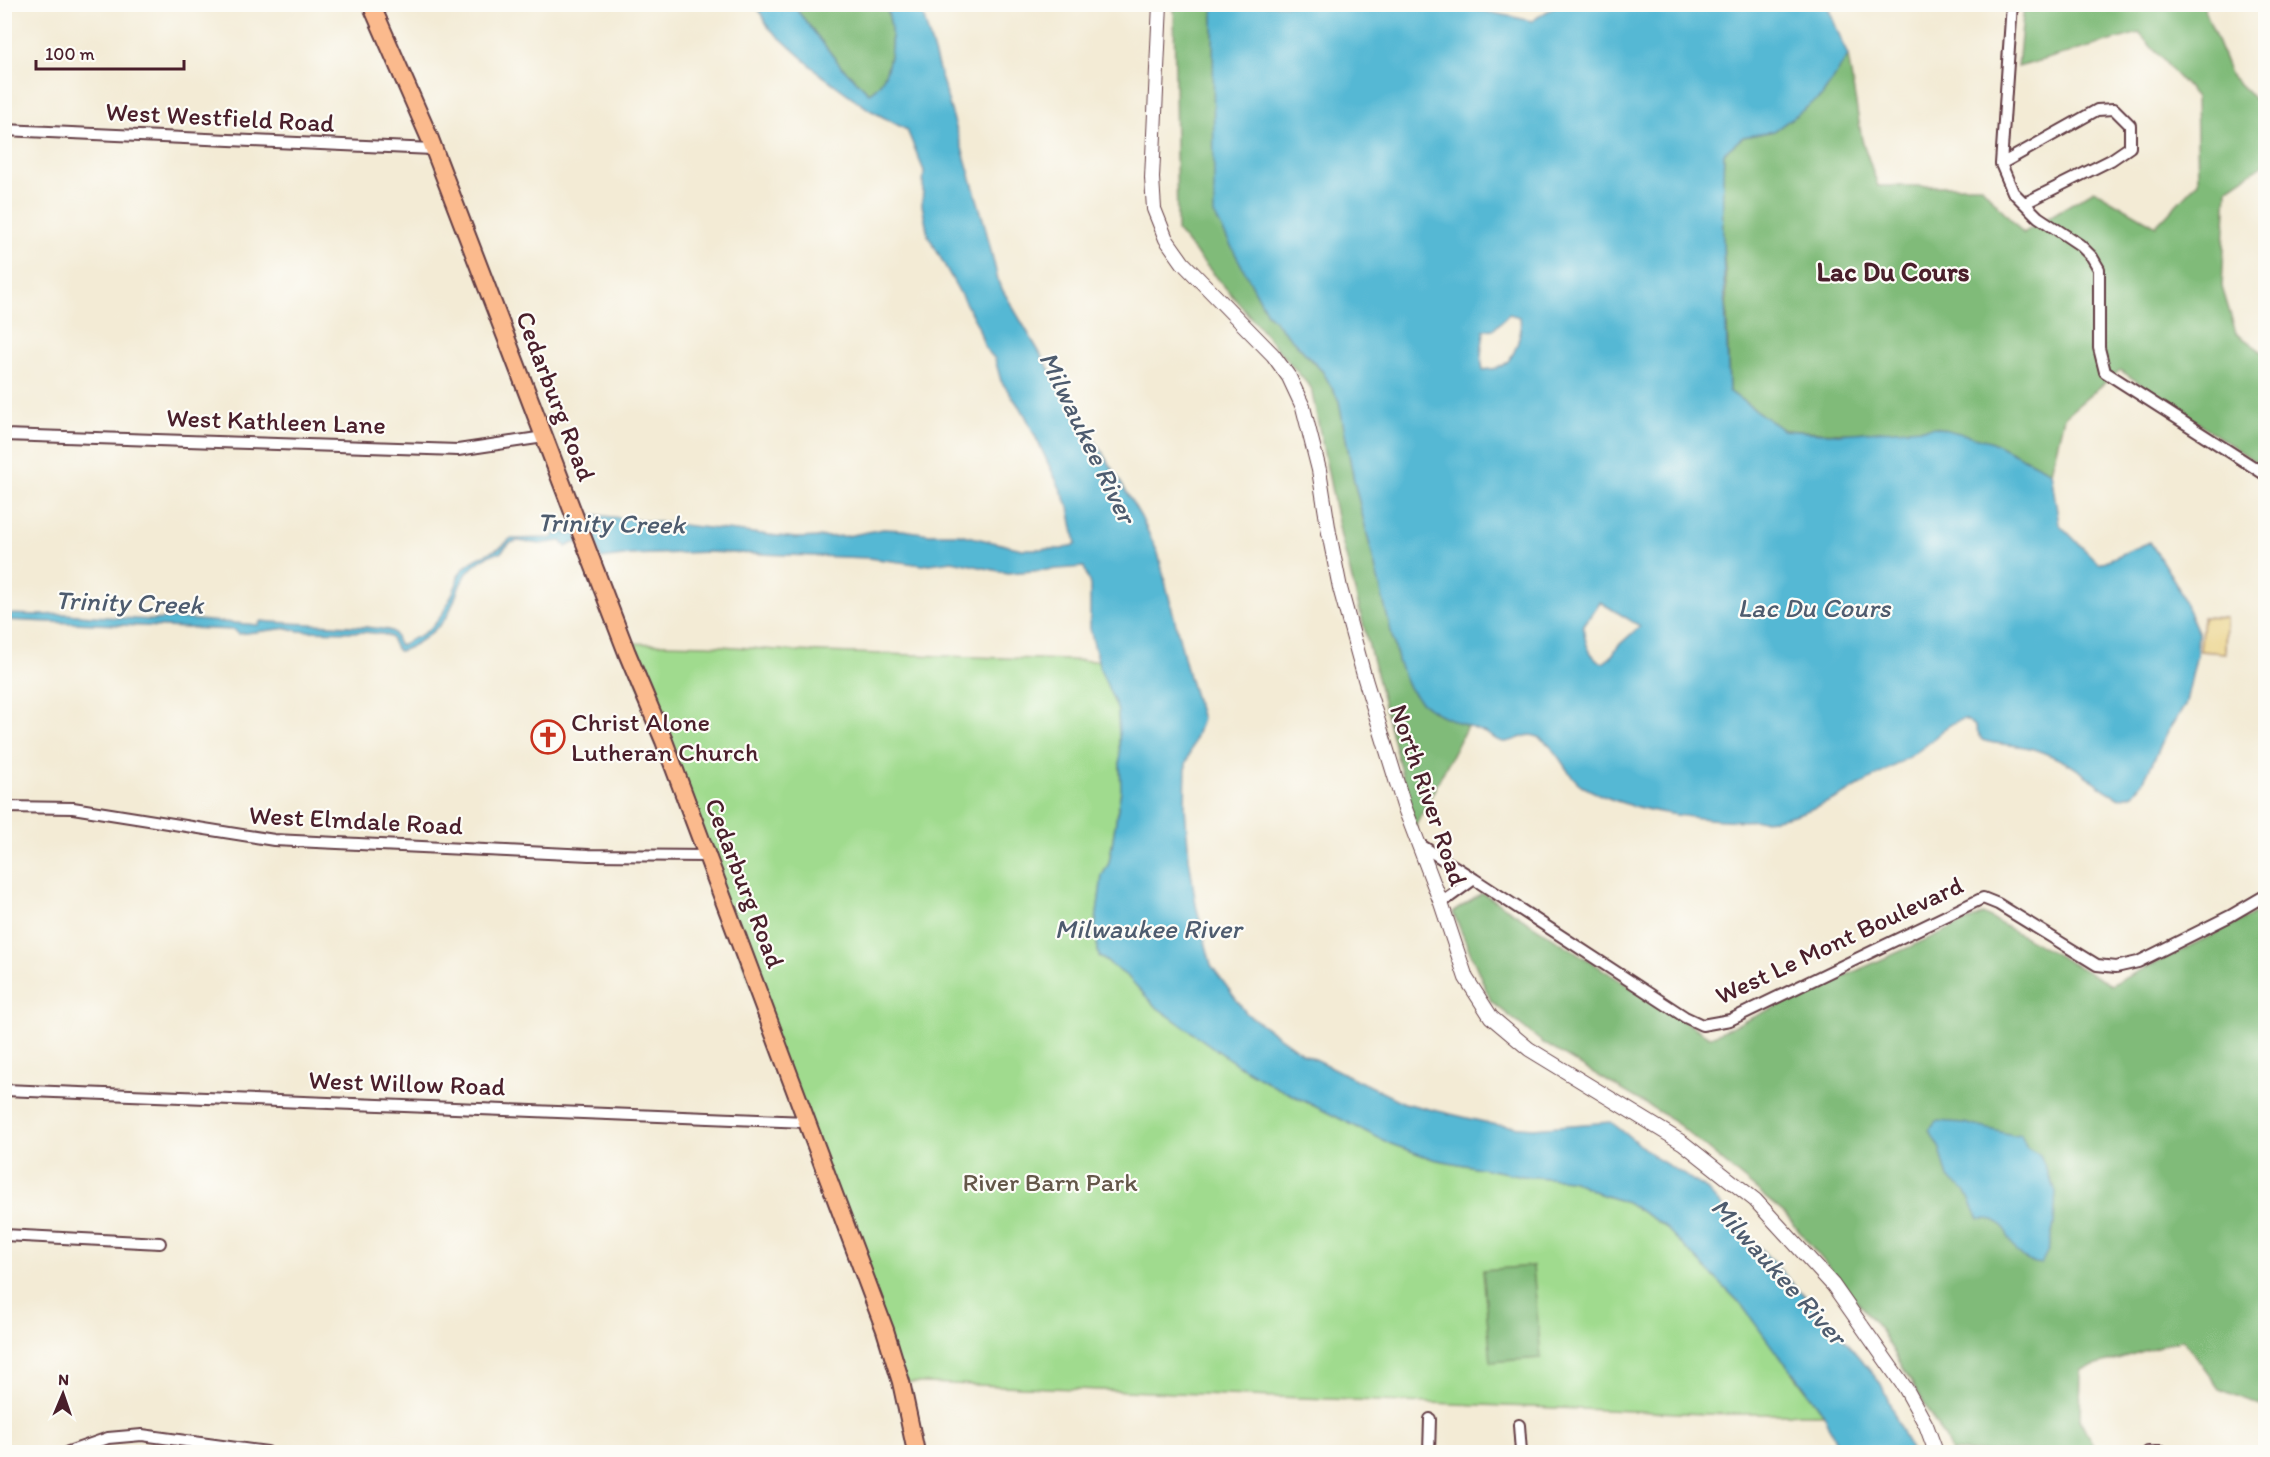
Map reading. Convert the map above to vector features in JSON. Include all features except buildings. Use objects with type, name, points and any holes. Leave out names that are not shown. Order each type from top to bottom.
[{"type":"main road","name":"Cedarburg Road","points":[[371,4],[433,149],[708,856],[885,1330],[901,1382],[916,1452]]},
{"type":"street","name":"North River Road","points":[[1160,4],[1152,178],[1154,209],[1166,240],[1183,263],[1273,355],[1298,393],[1312,440],[1331,544],[1356,648],[1390,765],[1466,978],[1491,1017],[1529,1049],[1683,1143],[1755,1200],[1833,1285],[1906,1389],[1926,1425],[1936,1452]]},
{"type":"street","points":[[2012,4],[2001,164],[2013,192],[2038,217],[2080,245],[2099,269],[2099,348],[2105,372],[2265,475]]},
{"type":"street","points":[[2001,164],[2097,110],[2114,109],[2130,124],[2130,147],[2111,160],[2025,203]]},
{"type":"street","name":"West Westfield Road","points":[[4,130],[433,149]]},
{"type":"street","name":"West Kathleen Lane","points":[[4,435],[458,450],[544,437]]},
{"type":"street","name":"West Elmdale Road","points":[[4,807],[73,808],[274,840],[589,855],[708,856]]},
{"type":"street","name":"West Le Mont Boulevard","points":[[1419,844],[1685,1017],[1702,1025],[1730,1020],[1983,898],[1998,904],[2097,965],[2116,967],[2138,962],[2230,916],[2265,895]]},
{"type":"street","points":[[1441,903],[1474,879]]},
{"type":"street","name":"West Willow Road","points":[[4,1090],[807,1122]]},
{"type":"street","points":[[4,1235],[160,1243]]},
{"type":"street","points":[[1429,1452],[1430,1419]]},
{"type":"street","points":[[1519,1425],[1521,1452]]},
{"type":"street","points":[[68,1452],[108,1438],[142,1435],[267,1452]]},
{"type":"street","points":[[2148,1452],[2162,1452]]},
{"type":"green space","points":[[793,5],[885,5],[891,27],[890,53],[884,77],[877,86],[869,93],[840,65]]},
{"type":"green space","points":[[1174,5],[1213,5],[1215,214],[1267,313],[1323,372],[1339,401],[1354,481],[1399,664],[1434,712],[1467,726],[1416,825],[1416,830],[1341,537],[1311,388],[1177,231]]},
{"type":"green space","points":[[2024,5],[2203,5],[2231,76],[2265,109],[2265,163],[2227,189],[2222,287],[2236,333],[2265,354],[2265,468],[2120,370],[2064,417],[2051,472],[1990,441],[1783,430],[1729,391],[1726,285],[1721,215],[1724,153],[1743,137],[1774,131],[1822,96],[1848,56],[1862,140],[1878,186],[1981,186],[2023,233],[2094,190],[2156,226],[2198,182],[2196,97],[2139,33],[2018,67]]},
{"type":"green space","name":"River Barn Park","points":[[623,643],[1098,661],[1118,711],[1121,789],[1109,863],[1102,876],[1095,929],[1099,956],[1128,977],[1155,1006],[1238,1065],[1274,1086],[1391,1144],[1433,1159],[1523,1176],[1572,1180],[1600,1194],[1628,1203],[1663,1225],[1741,1304],[1824,1414],[1705,1414],[901,1382]]},
{"type":"green space","points":[[1483,893],[1709,1037],[1983,914],[2111,985],[2265,909],[2265,1407],[2219,1389],[2183,1339],[2081,1370],[2080,1419],[2096,1452],[1951,1452],[1945,1437],[1882,1332],[1785,1214],[1673,1120],[1543,1043],[1491,1001],[1453,912]]},
{"type":"green space","points":[[1533,1266],[1541,1358],[1491,1362],[1483,1270]]},
{"type":"sand","points":[[2203,617],[2226,618],[2225,653],[2200,651]]},
{"type":"water","name":"Lac Du Cours","points":[[1465,4],[1474,9],[1532,21],[1557,5],[1827,5],[1848,56],[1822,96],[1774,131],[1743,137],[1724,153],[1723,242],[1729,391],[1783,430],[1838,434],[1936,427],[1990,441],[2051,472],[2059,524],[2099,564],[2150,542],[2177,585],[2198,632],[2197,654],[2185,706],[2169,729],[2143,782],[2133,794],[2120,798],[2072,766],[2040,751],[1982,740],[1975,726],[1965,719],[1948,726],[1925,746],[1893,767],[1807,811],[1775,819],[1753,820],[1677,815],[1626,804],[1584,787],[1571,776],[1551,747],[1538,737],[1529,735],[1503,742],[1443,716],[1424,704],[1408,686],[1399,664],[1354,481],[1339,401],[1323,372],[1267,313],[1214,214],[1213,5]],"holes":[[[1509,314],[1520,317],[1517,346],[1504,364],[1498,368],[1483,370],[1481,354],[1484,330],[1494,329]],[[1600,602],[1640,626],[1603,663],[1591,653],[1586,643],[1583,626]]]},
{"type":"water","name":"Milwaukee River","points":[[756,5],[793,5],[840,65],[869,93],[884,77],[891,52],[891,26],[885,5],[920,5],[985,226],[999,284],[1070,404],[1105,456],[1141,517],[1158,553],[1189,677],[1202,719],[1186,764],[1185,807],[1196,905],[1211,965],[1246,1013],[1302,1053],[1404,1103],[1497,1125],[1533,1128],[1611,1122],[1656,1158],[1704,1187],[1848,1344],[1881,1384],[1911,1452],[1840,1452],[1824,1414],[1741,1304],[1663,1225],[1628,1203],[1600,1194],[1571,1180],[1523,1176],[1433,1159],[1391,1144],[1274,1086],[1238,1065],[1155,1006],[1128,977],[1099,956],[1095,929],[1102,876],[1109,863],[1121,790],[1118,711],[1100,669],[1090,629],[1090,585],[1084,567],[1008,573],[952,561],[923,565],[869,558],[707,552],[630,555],[601,559],[596,544],[573,543],[566,547],[561,541],[540,544],[518,541],[510,543],[500,553],[489,555],[474,566],[463,578],[443,621],[417,643],[398,651],[389,636],[362,632],[298,631],[288,628],[239,634],[234,630],[5,620],[5,614],[64,614],[152,620],[174,618],[258,625],[261,621],[353,626],[393,632],[399,645],[421,635],[435,624],[449,601],[461,571],[472,561],[501,547],[510,539],[552,538],[558,531],[593,535],[587,514],[796,538],[847,536],[883,529],[929,534],[959,534],[1022,549],[1062,549],[1076,544],[1069,507],[1025,415],[1001,381],[995,359],[985,348],[978,326],[928,235],[922,205],[924,171],[907,130],[870,110],[820,74],[769,28]]},
{"type":"water","points":[[1937,1121],[1964,1123],[2013,1135],[2021,1134],[2027,1148],[2040,1155],[2056,1192],[2054,1225],[2048,1250],[2041,1264],[2030,1262],[2022,1257],[1999,1223],[1979,1219],[1965,1190],[1948,1178],[1940,1149],[1929,1130]]},
{"type":"place","name":"Christ Alone Lutheran Church","points":[[548,737]]},
{"type":"district","name":"Lac Du Cours","points":[[1893,271]]},
{"type":"water label","name":"Trinity Creek","points":[[611,523]]},
{"type":"water label","name":"Trinity Creek","points":[[129,602]]}]
